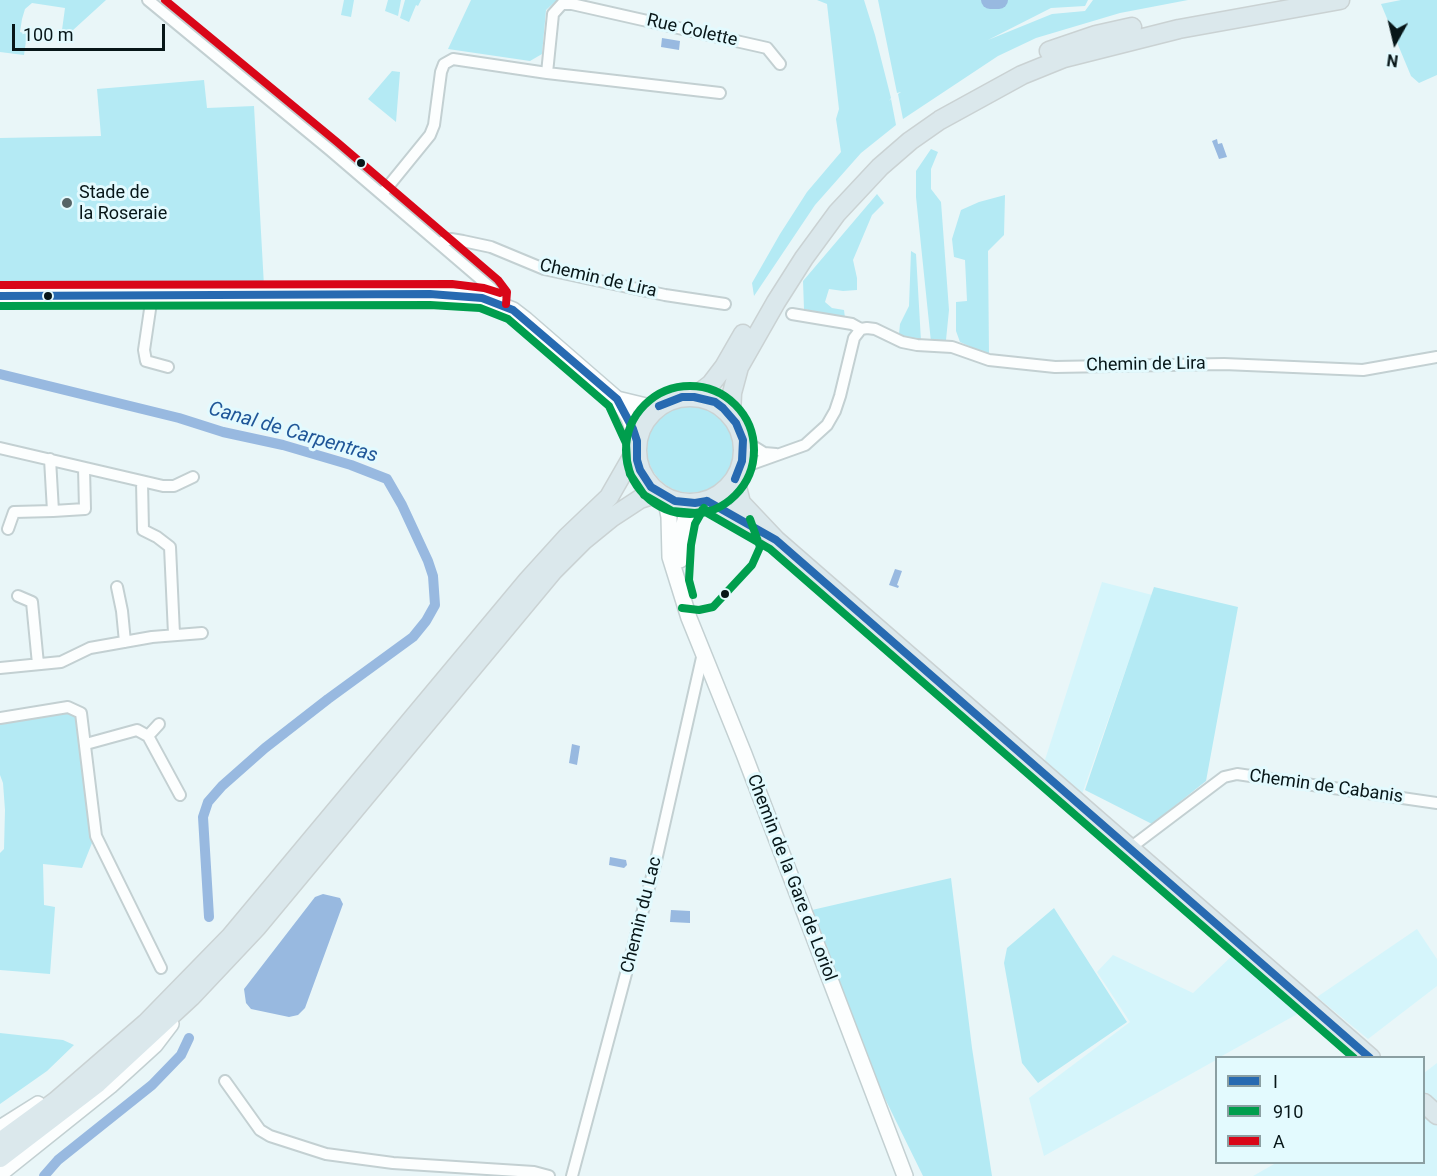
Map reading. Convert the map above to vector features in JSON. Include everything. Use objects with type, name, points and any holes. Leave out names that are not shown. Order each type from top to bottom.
[{"type":"main road","points":[[694,397],[711,384],[724,367],[766,295],[809,231],[843,188],[870,160],[937,108],[1014,65],[1058,47],[1096,35],[1278,0]]},
{"type":"main road","points":[[731,416],[733,387],[739,368],[804,258],[837,213],[880,167],[910,141],[940,120],[1022,75],[1064,58],[1179,29],[1340,0]]},
{"type":"main road","points":[[0,296],[452,294],[482,298],[513,310],[532,324],[617,399],[629,418],[640,470],[651,487],[675,501],[701,502],[776,540]]},
{"type":"main road","points":[[0,1142],[56,1101],[108,1057],[146,1023],[231,936],[528,580],[609,496],[634,450],[641,428],[659,406],[670,400],[694,397],[714,402],[731,416],[743,440],[742,461],[737,475],[723,492],[701,502]]},
{"type":"main road","points":[[617,399],[646,406],[659,406]]},
{"type":"main road","points":[[737,475],[741,503],[776,540],[1369,1056]]},
{"type":"main road","points":[[0,1158],[74,1103],[123,1061],[191,997],[257,927],[553,571],[584,540],[611,518],[640,499],[662,495]]},
{"type":"main road","name":"Chemin de la Gare de Loriol","points":[[662,495],[669,517],[670,557],[689,618],[744,754],[904,1176]]},
{"type":"main road","name":"Chemin de la Gare de Loriol","points":[[678,581],[685,520],[701,502]]},
{"type":"main road","points":[[0,1174],[155,1045],[191,997]]},
{"type":"main road","points":[[0,1128],[108,1057]]},
{"type":"main road","points":[[1425,1104],[1437,1114]]},
{"type":"street","points":[[150,1],[491,288],[497,295],[496,303]]},
{"type":"street","name":"Rue Colette","points":[[547,73],[553,14],[562,4],[767,48],[780,64]]},
{"type":"street","points":[[382,194],[430,135],[435,125],[441,72],[444,64],[453,59],[547,73],[720,93]]},
{"type":"street","name":"Chemin de Lira","points":[[439,243],[451,239],[463,241],[491,247],[544,269],[664,295],[725,304]]},
{"type":"street","points":[[152,296],[144,350],[146,361],[168,367]]},
{"type":"street","name":"Chemin de Lira","points":[[792,314],[852,324],[861,329],[874,329],[902,342],[952,347],[989,360],[1055,367],[1224,364],[1363,370],[1437,357]]},
{"type":"street","points":[[737,475],[749,465],[804,445],[827,425],[840,396],[854,338],[861,329]]},
{"type":"street","points":[[743,440],[764,453],[779,454]]},
{"type":"street","points":[[0,448],[142,482],[174,486],[193,477]]},
{"type":"street","points":[[50,459],[53,511]]},
{"type":"street","points":[[8,529],[14,512],[86,508],[84,468]]},
{"type":"street","points":[[142,482],[143,530],[170,547],[174,634]]},
{"type":"street","points":[[117,586],[125,642]]},
{"type":"street","points":[[18,596],[32,602],[38,664]]},
{"type":"street","points":[[0,668],[61,662],[90,648],[174,634],[202,633]]},
{"type":"street","name":"Chemin du Lac","points":[[572,1176],[655,865],[703,652]]},
{"type":"street","points":[[0,718],[68,707],[81,713],[96,836],[161,968]]},
{"type":"street","points":[[148,736],[159,724]]},
{"type":"street","points":[[86,744],[137,730],[148,736],[180,795]]},
{"type":"street","name":"Chemin de Cabanis","points":[[1130,848],[1224,777],[1237,774],[1437,802]]},
{"type":"street","points":[[225,1081],[260,1130],[270,1136],[326,1154],[393,1163],[534,1172],[549,1176]]},
{"type":"shaded area","points":[[0,0],[106,0],[72,31],[62,30],[65,8],[32,3],[25,9],[20,32],[27,34],[24,55],[0,52]]},
{"type":"shaded area","points":[[344,0],[354,0],[351,17],[341,15]]},
{"type":"shaded area","points":[[388,0],[401,0],[398,16],[385,11]]},
{"type":"shaded area","points":[[405,0],[421,0],[418,6],[416,5],[409,22],[400,18]]},
{"type":"shaded area","points":[[471,0],[557,0],[546,10],[542,54],[530,61],[448,49]]},
{"type":"shaded area","points":[[817,0],[864,0],[875,35],[896,125],[861,153],[815,205],[754,296],[752,283],[780,234],[807,192],[841,152],[836,119],[839,109],[827,4]]},
{"type":"shaded area","points":[[878,0],[1088,0],[1085,6],[1051,8],[988,40],[1052,14],[1085,11],[1093,0],[1188,0],[1120,13],[1036,38],[998,56],[903,119],[898,94],[901,92],[897,93]]},
{"type":"shaded area","points":[[1401,0],[1437,0],[1437,75],[1419,83],[1411,76],[1381,4]]},
{"type":"shaded area","points":[[662,38],[680,41],[679,50],[661,47]]},
{"type":"shaded area","points":[[392,71],[400,72],[396,122],[368,99]]},
{"type":"shaded area","points":[[204,80],[207,108],[254,106],[264,286],[0,289],[0,138],[101,136],[97,89]]},
{"type":"shaded area","points":[[1217,139],[1218,144],[1222,143],[1227,157],[1219,159],[1212,141]]},
{"type":"shaded area","points":[[931,149],[938,152],[931,169],[931,189],[941,202],[949,310],[946,340],[931,342],[916,197],[916,171]]},
{"type":"shaded area","points":[[877,194],[884,203],[872,215],[853,260],[857,290],[829,289],[825,302],[832,308],[844,310],[845,318],[804,309],[803,281]]},
{"type":"shaded area","points":[[1005,195],[1004,235],[988,251],[989,355],[960,342],[956,331],[956,302],[967,301],[965,260],[954,257],[952,239],[961,210]]},
{"type":"shaded area","points":[[911,251],[916,254],[921,341],[910,341],[899,334],[900,324],[909,306]]},
{"type":"shaded area","points":[[691,405],[716,412],[728,424],[735,449],[728,474],[716,486],[691,493],[666,486],[654,474],[647,449],[654,424],[666,412]]},
{"type":"shaded area","points":[[895,569],[902,571],[898,588],[889,585]]},
{"type":"shaded area","points":[[1102,582],[1152,595],[1082,794],[1044,763]]},
{"type":"shaded area","points":[[1154,587],[1238,607],[1206,781],[1152,824],[1085,790]]},
{"type":"shaded area","points":[[68,711],[79,715],[94,838],[82,868],[43,864],[44,905],[55,907],[50,974],[0,970],[0,853],[4,849],[5,810],[3,783],[0,775],[0,721]]},
{"type":"shaded area","points":[[572,744],[580,746],[577,765],[569,763]]},
{"type":"shaded area","points":[[610,857],[626,860],[627,865],[624,868],[609,865]]},
{"type":"shaded area","points":[[951,878],[972,1048],[992,1176],[923,1176],[867,1062],[856,1025],[812,910]]},
{"type":"shaded area","points":[[323,894],[340,898],[343,904],[305,1008],[298,1015],[289,1017],[251,1009],[246,1003],[244,989],[315,897]]},
{"type":"shaded area","points":[[1054,908],[1127,1022],[1038,1083],[1022,1063],[1004,963],[1007,948]]},
{"type":"shaded area","points":[[671,910],[690,911],[690,923],[670,922]]},
{"type":"shaded area","points":[[1417,929],[1437,959],[1437,986],[1368,1039],[1317,997]]},
{"type":"shaded area","points":[[1235,953],[1301,1012],[1222,1056],[1215,1056],[1215,1061],[1044,1156],[1029,1098],[1130,1022],[1097,972],[1113,955],[1193,993]]},
{"type":"shaded area","points":[[0,1033],[63,1040],[74,1045],[47,1071],[0,1104]]},
{"type":"shaded area","points":[[1437,1063],[1437,1104],[1425,1094],[1425,1072]]},
{"type":"shaded area","points":[[1425,1114],[1437,1126],[1437,1176],[1253,1176],[1274,1164],[1425,1164]]},
{"type":"waterway","points":[[990,0],[999,0]]},
{"type":"waterway","name":"Canal de Carpentras","points":[[0,374],[179,418],[223,432],[283,445],[351,465],[387,479],[428,561],[433,576],[435,605],[413,637],[265,748],[222,786],[208,802],[203,817],[209,917]]},
{"type":"waterway","name":"Canal de Carpentras","points":[[44,1176],[58,1160],[152,1085],[181,1055],[189,1038]]},
{"type":"transit line","name":"A","points":[[165,0],[337,142],[498,280],[507,292],[506,304]]},
{"type":"transit line","name":"A","points":[[0,285],[452,284],[484,288],[500,293]]},
{"type":"transit line","name":"I","points":[[0,296],[430,294],[482,298],[513,310],[617,399],[637,441],[637,460],[640,470],[651,487],[675,501],[695,503],[707,501]]},
{"type":"transit line","name":"910","points":[[0,306],[430,305],[480,308],[508,319],[609,406],[626,443],[630,474],[644,495],[672,511],[695,513],[709,511]]},
{"type":"transit line","name":"910","points":[[690,386],[714,391],[735,405],[749,426],[754,450],[749,474],[735,495],[714,509],[690,514],[666,509],[645,495],[631,474],[626,450],[631,426],[645,405],[666,391],[690,386]]},
{"type":"transit line","name":"I","points":[[659,406],[682,397],[694,397],[715,402],[723,408],[736,423],[743,440],[742,461],[735,479]]},
{"type":"transit line","name":"I","points":[[707,501],[776,540],[1368,1056]]},
{"type":"transit line","name":"910","points":[[693,595],[689,580],[691,545],[695,524],[704,508]]},
{"type":"transit line","name":"910","points":[[702,510],[770,549],[1352,1056]]},
{"type":"transit line","name":"910","points":[[682,608],[699,610],[713,607],[752,565],[760,547],[750,519]]},
{"type":"place","name":"Stade de la Roseraie","points":[[67,203]]}]
